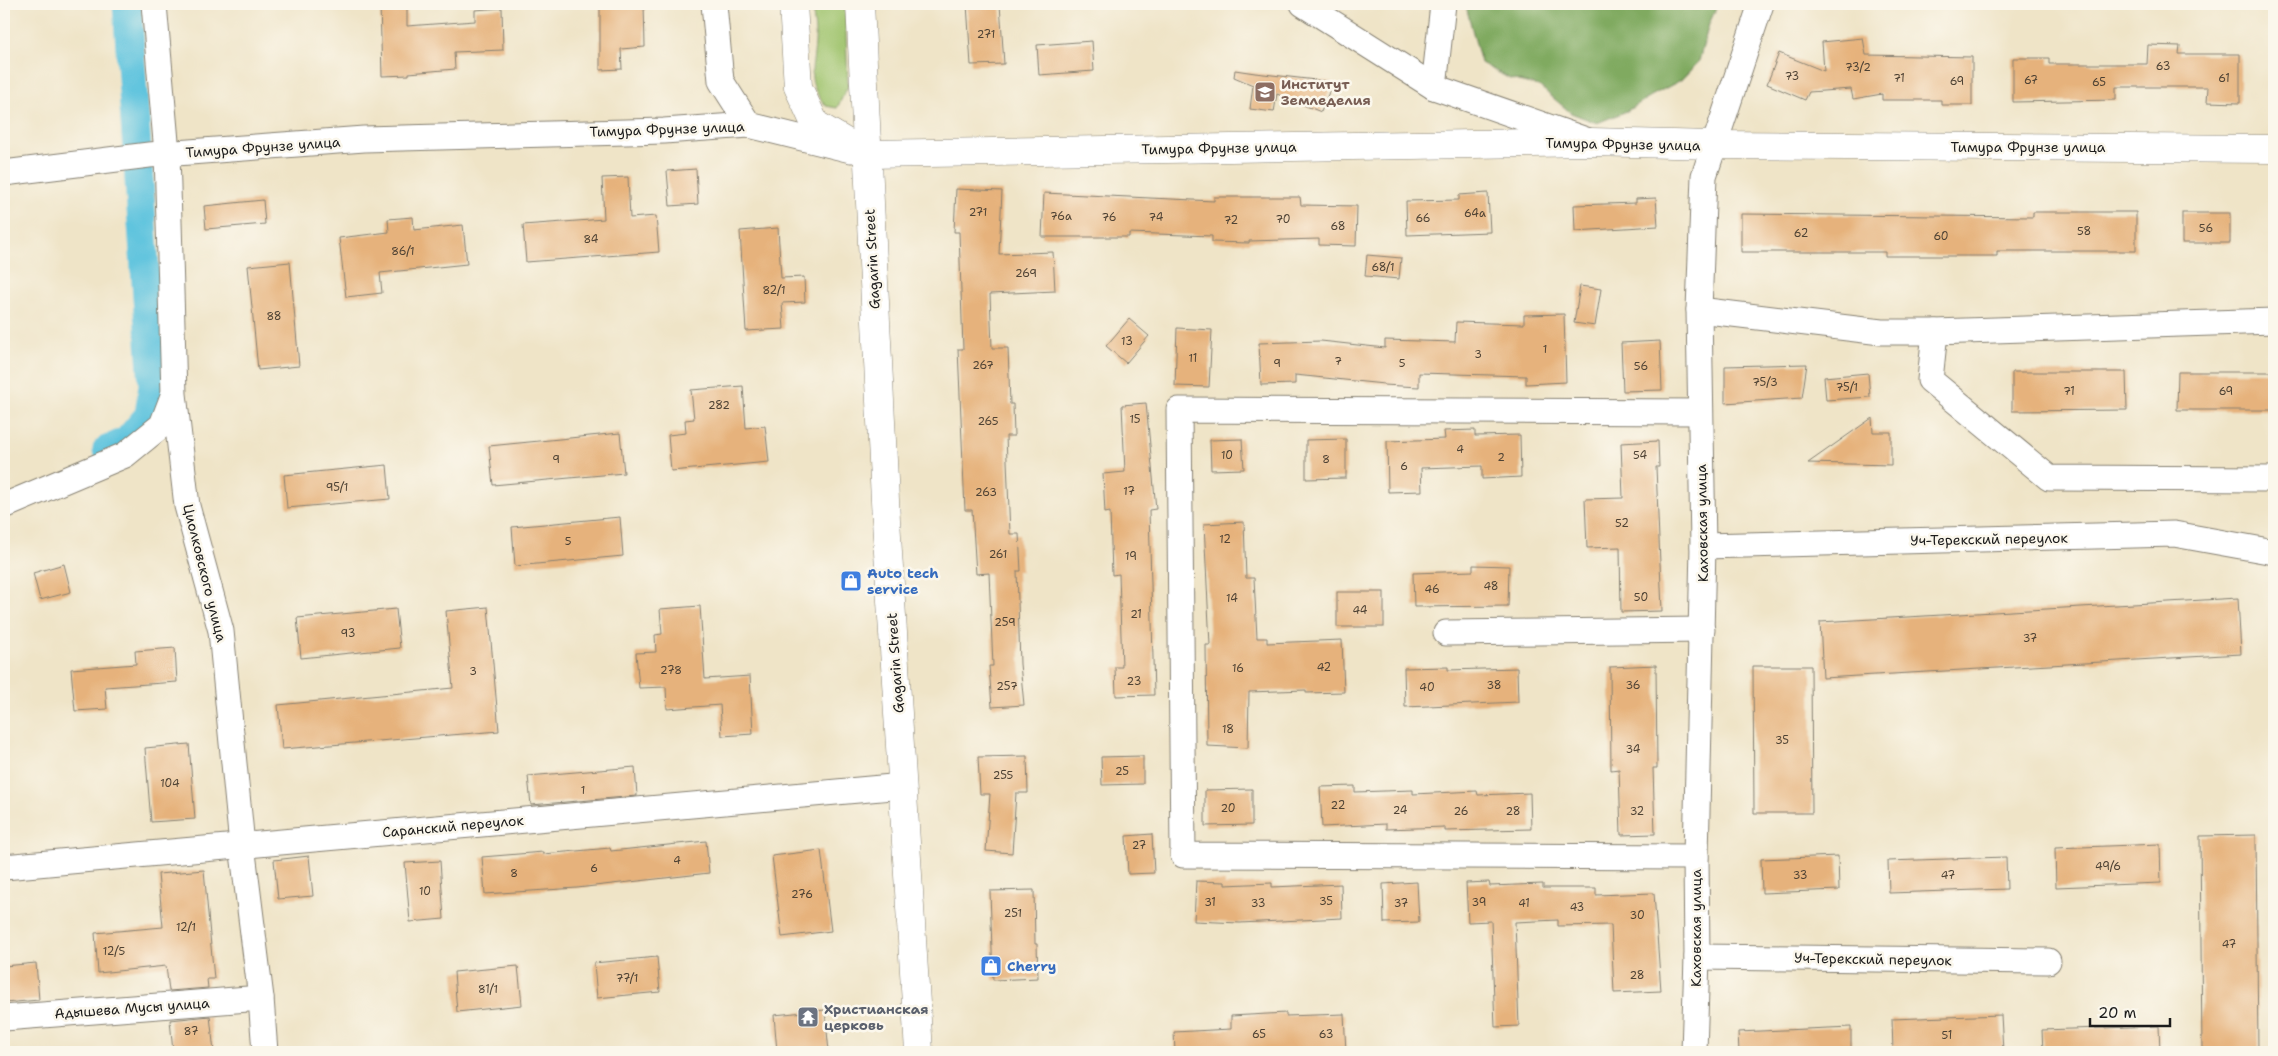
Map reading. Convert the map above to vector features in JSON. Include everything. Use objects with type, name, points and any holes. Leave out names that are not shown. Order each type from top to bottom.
[{"type":"main road","points":[[793,4],[798,86],[815,124],[866,154]]},
{"type":"main road","name":"Gagarin Street","points":[[860,4],[866,154],[919,1052]]},
{"type":"main road","name":"Тимура Фрунзе улица","points":[[866,154],[1590,142],[1713,145],[2274,149]]},
{"type":"street","name":"Циолковского улица","points":[[154,4],[150,155],[174,394],[187,506],[222,631],[242,845],[261,998],[264,1052]]},
{"type":"street","points":[[714,4],[721,81],[749,125]]},
{"type":"street","points":[[1303,4],[1434,87],[1590,142]]},
{"type":"street","points":[[1434,87],[1444,4]]},
{"type":"street","name":"Каховская улица","points":[[1694,1052],[1697,957],[1696,857],[1702,630],[1699,310],[1704,176],[1761,4]]},
{"type":"street","name":"Тимура Фрунзе улица","points":[[4,173],[150,155],[364,139],[664,131],[749,125],[866,154]]},
{"type":"street","points":[[1699,310],[1881,332],[2274,321]]},
{"type":"street","points":[[1934,332],[1930,380],[2049,478],[2274,479]]},
{"type":"street","points":[[4,506],[125,455],[162,425],[174,394]]},
{"type":"street","points":[[1696,857],[1183,855],[1178,410],[1700,412]]},
{"type":"street","name":"Уч-Терекский переулок","points":[[1702,546],[2174,534],[2274,552]]},
{"type":"street","points":[[1446,633],[1702,630]]},
{"type":"street","name":"Саранский переулок","points":[[4,867],[903,786]]},
{"type":"street","name":"Уч-Терекский переулок","points":[[1697,957],[2048,960]]},
{"type":"street","name":"Адышева Мусы улица","points":[[4,1018],[261,998]]},
{"type":"green space","points":[[812,4],[845,4],[848,86],[837,108],[826,106],[815,90],[813,83],[815,29]]},
{"type":"green space","points":[[1468,4],[1718,4],[1709,24],[1699,61],[1681,80],[1627,111],[1597,123],[1571,113],[1539,86],[1510,79],[1481,63],[1467,10]]},
{"type":"building","points":[[380,4],[407,4],[407,26],[475,21],[475,10],[502,8],[503,50],[454,52],[455,69],[409,73],[409,75],[382,76]]},
{"type":"building","points":[[600,4],[644,4],[645,47],[621,49],[622,69],[600,70]]},
{"type":"building","points":[[967,4],[1000,4],[1004,64],[971,65]]},
{"type":"building","points":[[1863,38],[1866,55],[1972,57],[1972,105],[1941,105],[1941,100],[1882,100],[1882,94],[1853,99],[1851,89],[1809,92],[1805,100],[1767,84],[1779,53],[1824,71],[1822,42]]},
{"type":"building","points":[[1092,41],[1094,71],[1039,75],[1037,45]]},
{"type":"building","points":[[2148,45],[2180,46],[2179,54],[2240,54],[2240,103],[2207,102],[2208,87],[2116,87],[2116,100],[2013,102],[2013,58],[2049,58],[2049,64],[2147,64]]},
{"type":"building","points":[[1235,70],[1333,82],[1321,112],[1277,94],[1274,112],[1250,109],[1253,85],[1234,77]]},
{"type":"building","points":[[696,169],[698,204],[670,206],[667,171]]},
{"type":"building","points":[[628,177],[630,218],[656,216],[659,252],[526,262],[523,225],[604,219],[602,178]]},
{"type":"building","points":[[956,189],[1002,191],[999,254],[1053,252],[1055,291],[990,294],[992,348],[1008,348],[1010,404],[1013,404],[1014,436],[1006,436],[1010,534],[1019,534],[1021,571],[1017,571],[1020,664],[1024,705],[992,707],[989,666],[993,666],[989,573],[976,574],[972,510],[965,510],[958,349],[963,349],[959,232],[954,232]]},
{"type":"building","points":[[1044,193],[1214,201],[1214,197],[1300,197],[1301,205],[1357,206],[1356,246],[1319,245],[1319,239],[1249,241],[1249,243],[1212,242],[1212,236],[1129,233],[1129,237],[1042,237]]},
{"type":"building","points":[[1488,193],[1490,232],[1407,235],[1406,201],[1459,200],[1459,195]]},
{"type":"building","points":[[1656,198],[1658,226],[1575,231],[1574,205],[1636,203],[1636,199]]},
{"type":"building","points":[[263,200],[265,224],[206,229],[204,206]]},
{"type":"building","points":[[2033,212],[2136,212],[2136,251],[1997,251],[1997,256],[1885,256],[1885,252],[1741,252],[1741,214],[2033,217]]},
{"type":"building","points":[[2182,213],[2230,213],[2230,243],[2182,243]]},
{"type":"building","points":[[413,217],[414,230],[463,225],[467,264],[380,273],[382,293],[346,297],[339,238],[389,232],[388,219]]},
{"type":"building","points":[[778,228],[781,278],[804,277],[805,302],[782,303],[784,329],[746,331],[740,231]]},
{"type":"building","points":[[1367,255],[1401,258],[1399,279],[1365,276]]},
{"type":"building","points":[[290,262],[299,366],[258,370],[248,266]]},
{"type":"building","points":[[1580,286],[1601,289],[1595,326],[1574,323]]},
{"type":"building","points":[[1564,314],[1566,382],[1526,384],[1526,376],[1419,373],[1419,387],[1295,375],[1295,384],[1261,385],[1259,343],[1321,341],[1385,348],[1385,340],[1455,342],[1456,322],[1524,324],[1524,315]]},
{"type":"building","points":[[1129,319],[1149,336],[1126,363],[1106,346]]},
{"type":"building","points":[[1177,328],[1212,330],[1209,387],[1175,386]]},
{"type":"building","points":[[1660,341],[1662,390],[1623,391],[1621,343]]},
{"type":"building","points":[[1807,364],[1802,398],[1725,403],[1725,366]]},
{"type":"building","points":[[2012,372],[2126,372],[2127,410],[2012,411]]},
{"type":"building","points":[[2178,372],[2274,372],[2274,410],[2177,410]]},
{"type":"building","points":[[1868,373],[1870,397],[1826,400],[1824,377]]},
{"type":"building","points":[[743,386],[746,428],[765,426],[769,462],[671,471],[668,435],[686,433],[685,420],[694,419],[691,390]]},
{"type":"building","points":[[1146,403],[1156,509],[1149,510],[1154,695],[1116,696],[1115,667],[1122,667],[1119,574],[1112,575],[1110,512],[1105,513],[1103,474],[1125,472],[1122,405]]},
{"type":"building","points":[[1872,418],[1873,432],[1891,432],[1891,465],[1808,463]]},
{"type":"building","points":[[1475,430],[1475,436],[1520,435],[1521,477],[1482,479],[1482,466],[1421,468],[1422,491],[1388,492],[1387,441],[1445,439],[1444,431]]},
{"type":"building","points":[[620,433],[624,473],[493,485],[489,446]]},
{"type":"building","points":[[1242,439],[1244,469],[1211,470],[1210,440]]},
{"type":"building","points":[[1346,439],[1346,478],[1306,479],[1306,440]]},
{"type":"building","points":[[1658,441],[1659,467],[1656,467],[1662,611],[1621,612],[1620,547],[1587,548],[1585,499],[1623,498],[1621,443]]},
{"type":"building","points":[[387,465],[390,499],[287,508],[284,475]]},
{"type":"building","points":[[620,517],[623,556],[515,566],[512,527]]},
{"type":"building","points":[[1244,522],[1246,578],[1254,578],[1257,638],[1267,638],[1267,643],[1342,640],[1344,692],[1306,693],[1306,690],[1249,692],[1248,748],[1207,746],[1206,645],[1210,645],[1204,524]]},
{"type":"building","points":[[64,564],[71,592],[40,600],[33,573]]},
{"type":"building","points":[[1473,565],[1509,566],[1508,606],[1414,607],[1413,573],[1473,571]]},
{"type":"building","points":[[1337,592],[1384,592],[1384,627],[1337,627]]},
{"type":"building","points":[[2238,598],[2241,654],[1823,678],[1820,622]]},
{"type":"building","points":[[700,606],[705,679],[750,676],[753,734],[722,736],[720,705],[667,709],[666,687],[639,688],[636,653],[656,652],[655,635],[662,634],[660,609]]},
{"type":"building","points":[[488,607],[499,731],[282,749],[278,705],[453,688],[446,611]]},
{"type":"building","points":[[396,609],[400,648],[301,658],[297,618]]},
{"type":"building","points":[[175,648],[177,682],[105,687],[107,709],[75,711],[71,669],[136,664],[135,651]]},
{"type":"building","points":[[1656,665],[1657,768],[1653,768],[1655,834],[1621,835],[1619,769],[1611,770],[1610,667]]},
{"type":"building","points":[[1753,666],[1811,666],[1812,813],[1754,813]]},
{"type":"building","points":[[1448,667],[1448,670],[1517,668],[1518,702],[1405,707],[1404,668]]},
{"type":"building","points":[[189,744],[195,819],[151,822],[145,748]]},
{"type":"building","points":[[1027,756],[1028,793],[1016,793],[1012,853],[986,851],[990,794],[980,794],[978,757]]},
{"type":"building","points":[[1143,756],[1143,784],[1102,785],[1101,757]]},
{"type":"building","points":[[635,767],[637,796],[531,805],[528,776]]},
{"type":"building","points":[[1355,786],[1355,792],[1413,790],[1413,794],[1477,791],[1478,795],[1530,793],[1531,829],[1445,831],[1445,827],[1386,829],[1386,824],[1322,827],[1320,787]]},
{"type":"building","points":[[1252,789],[1252,825],[1205,826],[1205,790]]},
{"type":"building","points":[[1152,834],[1154,873],[1128,874],[1126,836]]},
{"type":"building","points":[[2256,835],[2258,1051],[2202,1052],[2200,836]]},
{"type":"building","points":[[706,841],[709,873],[577,888],[485,894],[482,857],[610,848],[611,851]]},
{"type":"building","points":[[2160,844],[2161,883],[2056,887],[2055,848]]},
{"type":"building","points":[[821,850],[831,931],[782,937],[772,856]]},
{"type":"building","points":[[309,856],[313,896],[278,899],[274,860]]},
{"type":"building","points":[[1838,856],[1839,890],[1762,893],[1761,859]]},
{"type":"building","points":[[2006,857],[2007,889],[1889,893],[1888,861]]},
{"type":"building","points":[[440,861],[444,919],[410,922],[405,863]]},
{"type":"building","points":[[204,870],[214,979],[207,979],[208,988],[169,991],[166,966],[98,973],[95,933],[163,927],[158,874]]},
{"type":"building","points":[[1196,881],[1225,882],[1225,885],[1272,883],[1272,887],[1341,884],[1342,918],[1240,923],[1194,921]]},
{"type":"building","points":[[1417,882],[1419,922],[1384,923],[1383,884]]},
{"type":"building","points":[[1489,882],[1490,886],[1543,884],[1543,888],[1596,888],[1596,895],[1654,893],[1661,991],[1614,993],[1611,925],[1558,926],[1558,920],[1515,922],[1519,1026],[1495,1027],[1491,921],[1468,922],[1466,883]]},
{"type":"building","points":[[1034,890],[1038,978],[993,980],[990,891]]},
{"type":"building","points":[[657,957],[660,992],[597,998],[594,963]]},
{"type":"building","points":[[36,963],[39,1000],[4,1003],[4,966]]},
{"type":"building","points":[[518,966],[522,1005],[457,1012],[454,972]]},
{"type":"building","points":[[825,1010],[829,1052],[777,1052],[774,1015]]},
{"type":"building","points":[[1286,1013],[1286,1016],[1344,1014],[1346,1052],[1175,1052],[1174,1032],[1231,1029],[1231,1016]]},
{"type":"building","points":[[2001,1015],[2003,1051],[1893,1052],[1892,1019]]},
{"type":"building","points":[[210,1016],[214,1052],[173,1052],[170,1020]]},
{"type":"building","points":[[2159,1026],[2160,1052],[2043,1052],[2042,1030]]},
{"type":"building","points":[[1851,1027],[1851,1052],[1739,1052],[1738,1032]]},
{"type":"waterway","points":[[107,450],[127,441],[149,415],[153,385],[127,4]]},
{"type":"place","name":"Институт Земледелия","points":[[1265,92]]},
{"type":"place","name":"Auto tech service","points":[[851,581]]},
{"type":"place","name":"Cherry","points":[[991,966]]},
{"type":"place","name":"Христианская церковь","points":[[808,1017]]}]
